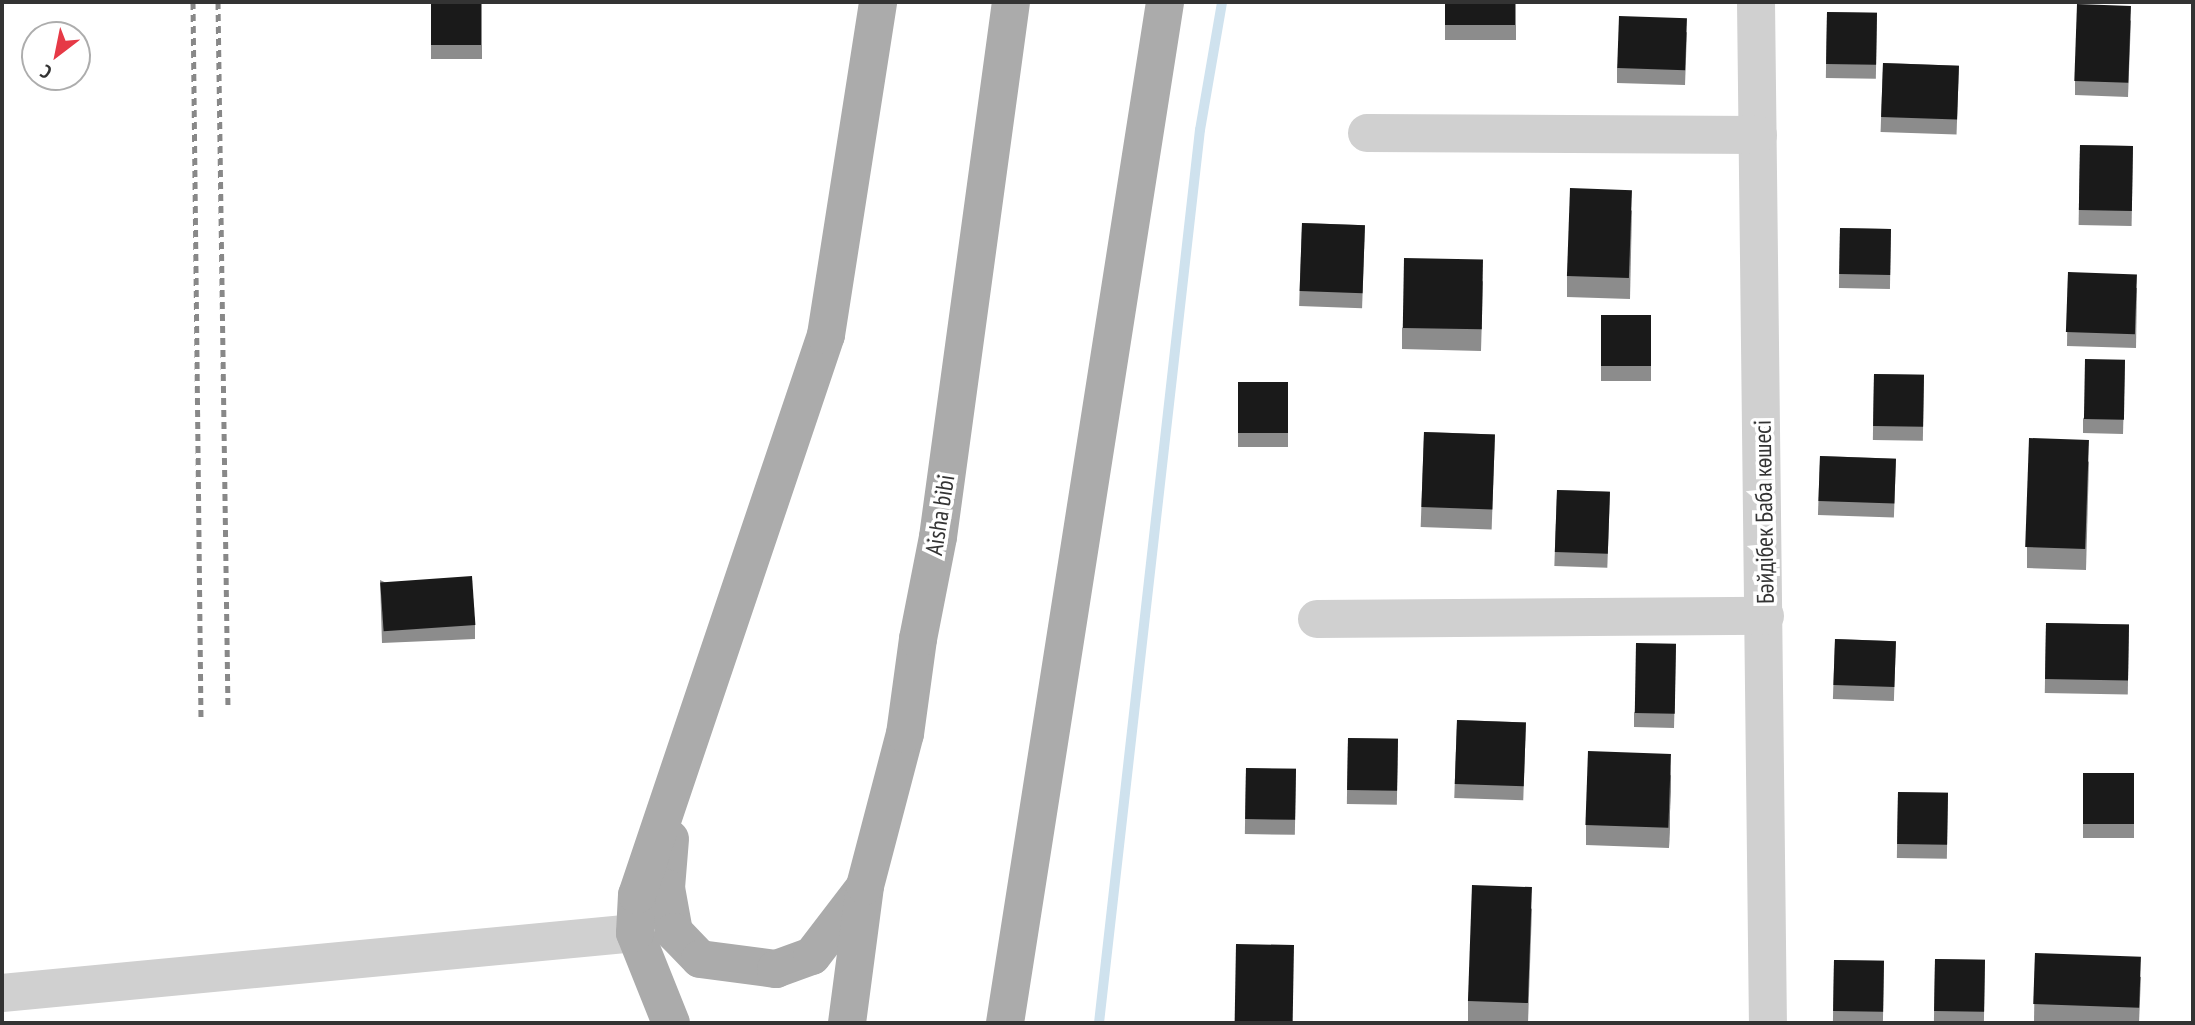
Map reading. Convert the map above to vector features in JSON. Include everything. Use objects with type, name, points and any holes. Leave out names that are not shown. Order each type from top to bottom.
[{"type":"main road","points":[[671,1023],[635,933],[637,895],[826,335],[878,2]]},
{"type":"main road","name":"Aisha bibi","points":[[847,1023],[866,887],[905,734],[918,639],[937,537],[1011,2]]},
{"type":"main road","points":[[1005,1023],[1165,2]]},
{"type":"main road","points":[[674,790],[666,888],[674,932],[700,959],[776,969],[812,956],[866,887]]},
{"type":"street","name":"Бәйдібек Баба көшесі","points":[[1756,2],[1768,1023]]},
{"type":"street","points":[[1367,133],[1758,135]]},
{"type":"street","points":[[1317,619],[1765,616]]},
{"type":"street","points":[[2,993],[635,933]]},
{"type":"building","points":[[431,2],[481,2],[481,45],[431,45]]},
{"type":"building","points":[[1445,2],[1515,2],[1515,25],[1445,25]]},
{"type":"building","points":[[2077,4],[2131,6],[2128,83],[2074,81]]},
{"type":"building","points":[[1827,12],[1877,13],[1876,65],[1826,64]]},
{"type":"building","points":[[1619,16],[1687,18],[1685,70],[1617,68]]},
{"type":"building","points":[[1883,63],[1959,66],[1957,120],[1881,117]]},
{"type":"building","points":[[2080,145],[2133,146],[2132,211],[2079,210]]},
{"type":"building","points":[[1570,188],[1632,190],[1629,278],[1567,276]]},
{"type":"building","points":[[1302,223],[1365,225],[1363,293],[1300,291]]},
{"type":"building","points":[[1840,228],[1891,229],[1890,275],[1839,274]]},
{"type":"building","points":[[1404,258],[1483,259],[1482,329],[1403,328]]},
{"type":"building","points":[[2068,272],[2137,274],[2135,334],[2066,332]]},
{"type":"building","points":[[1601,315],[1651,315],[1651,366],[1601,366]]},
{"type":"building","points":[[2085,359],[2125,360],[2124,420],[2084,419]]},
{"type":"building","points":[[1874,374],[1924,375],[1923,427],[1873,426]]},
{"type":"building","points":[[1238,382],[1288,382],[1288,433],[1238,433]]},
{"type":"building","points":[[1424,432],[1495,434],[1492,509],[1421,507]]},
{"type":"building","points":[[2029,438],[2089,440],[2085,549],[2025,547]]},
{"type":"building","points":[[1820,456],[1896,459],[1894,504],[1818,501]]},
{"type":"building","points":[[1557,490],[1610,492],[1608,554],[1555,552]]},
{"type":"building","points":[[472,576],[475,625],[384,631],[380,582]]},
{"type":"building","points":[[2046,623],[2129,624],[2128,680],[2045,679]]},
{"type":"building","points":[[1835,639],[1896,641],[1894,687],[1833,685]]},
{"type":"building","points":[[1636,643],[1676,644],[1675,714],[1635,713]]},
{"type":"building","points":[[1457,720],[1526,722],[1524,786],[1455,784]]},
{"type":"building","points":[[1348,738],[1398,739],[1397,791],[1347,790]]},
{"type":"building","points":[[1588,751],[1671,754],[1668,828],[1585,825]]},
{"type":"building","points":[[1246,768],[1296,769],[1295,820],[1245,819]]},
{"type":"building","points":[[2083,773],[2134,773],[2134,824],[2083,824]]},
{"type":"building","points":[[1898,792],[1948,793],[1947,845],[1897,844]]},
{"type":"building","points":[[1472,885],[1532,887],[1528,1003],[1468,1001]]},
{"type":"building","points":[[1236,944],[1294,945],[1293,1023],[1235,1023]]},
{"type":"building","points":[[2035,953],[2141,957],[2139,1008],[2033,1004]]},
{"type":"building","points":[[1935,959],[1985,960],[1984,1012],[1934,1011]]},
{"type":"building","points":[[1834,960],[1884,961],[1883,1012],[1833,1011]]},
{"type":"waterway","points":[[1099,1023],[1200,130],[1222,2]]},
{"type":"railway","points":[[193,2],[201,721]]},
{"type":"railway","points":[[218,2],[228,708]]}]
